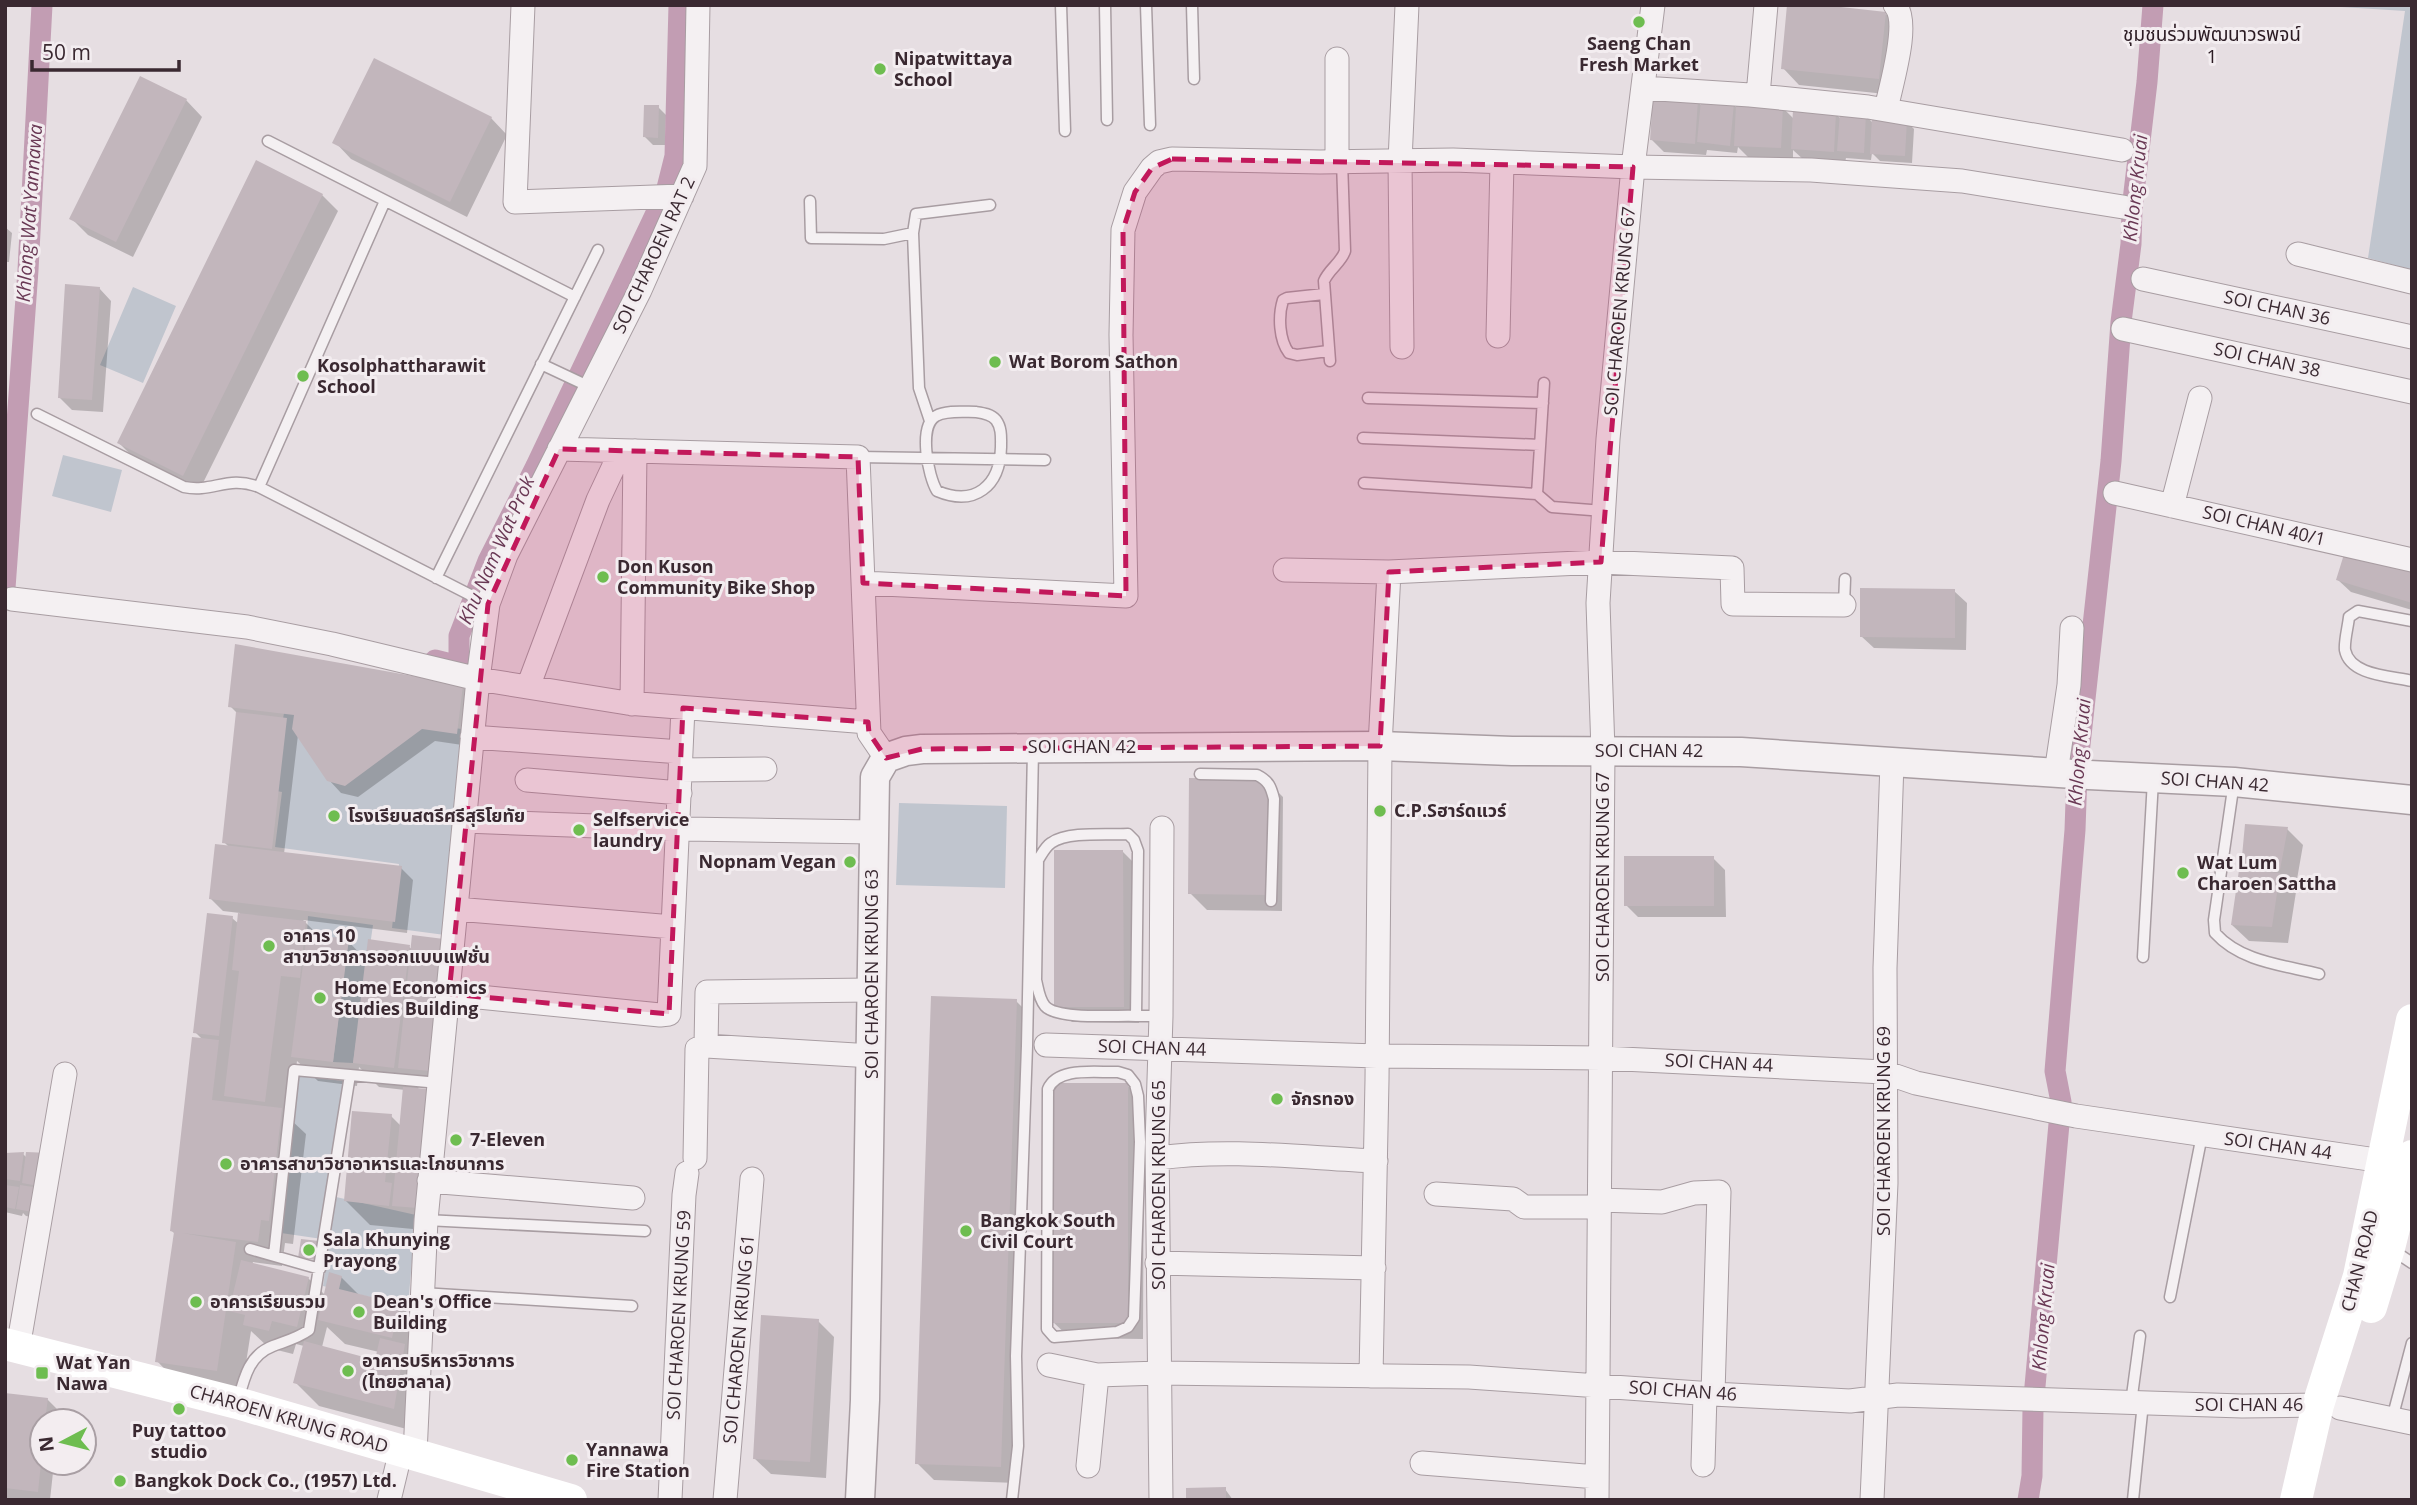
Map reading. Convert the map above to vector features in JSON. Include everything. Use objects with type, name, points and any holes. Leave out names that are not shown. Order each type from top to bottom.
[{"type":"main road","name":"CHAN ROAD","points":[[2317,1500],[2327,1450],[2329,1406],[2400,1255],[2397,1159],[2412,1020]]},
{"type":"main road","name":"CHAN ROAD","points":[[2297,1500],[2329,1406],[2359,1276],[2397,1159]]},
{"type":"main road","name":"CHAROEN KRUNG ROAD","points":[[12,1346],[237,1403],[570,1500]]},
{"type":"street","points":[[523,5],[515,202],[669,196]]},
{"type":"street","name":"SOI CHAROEN RAT 2","points":[[388,1500],[408,1452],[429,1181],[478,679],[480,600],[506,555],[559,449],[581,382],[640,290],[669,196],[695,166],[698,5]]},
{"type":"street","points":[[1402,346],[1400,161],[1407,5]]},
{"type":"street","name":"SOI CHAROEN KRUNG 67","points":[[1597,1488],[1603,751],[1598,603],[1633,167],[1653,5]]},
{"type":"street","points":[[1758,95],[1766,5]]},
{"type":"street","points":[[1886,110],[1902,22],[1895,5]]},
{"type":"street","points":[[1337,59],[1339,161]]},
{"type":"street","points":[[1643,88],[1758,95],[1886,110],[2122,150]]},
{"type":"street","points":[[863,583],[1126,596],[1121,335],[1123,230],[1135,192],[1159,162],[1172,159],[1502,162],[1811,170],[1962,181],[2123,207]]},
{"type":"street","points":[[1498,336],[1502,162]]},
{"type":"street","points":[[2298,254],[2412,282]]},
{"type":"street","name":"SOI CHAN 36","points":[[2143,279],[2412,337]]},
{"type":"street","name":"SOI CHAN 38","points":[[2123,329],[2412,392]]},
{"type":"street","points":[[2172,506],[2200,398]]},
{"type":"street","points":[[559,449],[858,457],[869,733],[886,758]]},
{"type":"street","points":[[528,687],[598,500],[628,451]]},
{"type":"street","points":[[628,451],[632,704]]},
{"type":"street","name":"SOI CHAN 40/1","points":[[2115,493],[2412,560]]},
{"type":"street","points":[[1285,570],[1389,572],[1601,562],[1732,569],[1733,604],[1844,605]]},
{"type":"street","points":[[1371,1376],[1380,746],[1389,572]]},
{"type":"street","points":[[12,599],[247,627],[332,643],[478,679],[632,704],[868,722]]},
{"type":"street","points":[[2058,773],[2069,685],[2071,628]]},
{"type":"street","points":[[449,994],[669,1014],[681,829],[683,708]]},
{"type":"street","points":[[472,737],[765,769]]},
{"type":"street","name":"SOI CHAN 42","points":[[886,758],[922,748],[1033,747],[1200,763],[1380,746],[1741,752],[2234,782],[2412,800]]},
{"type":"street","name":"SOI CHAROEN KRUNG 63","points":[[860,1500],[865,1400],[872,1056],[873,832],[875,777],[886,758]]},
{"type":"street","name":"SOI CHAROEN KRUNG 69","points":[[1872,1500],[1886,1183],[1885,954],[1892,762]]},
{"type":"street","points":[[527,780],[680,793]]},
{"type":"street","points":[[464,821],[681,829],[873,832]]},
{"type":"street","name":"SOI CHAROEN KRUNG 65","points":[[1161,1500],[1160,1373],[1152,1148],[1161,1016],[1162,828]]},
{"type":"street","points":[[456,909],[673,927]]},
{"type":"street","points":[[871,990],[707,992],[706,1046],[872,1056]]},
{"type":"street","name":"SOI CHAN 44","points":[[1046,1045],[1377,1056],[1602,1058],[1884,1072],[1916,1083],[2076,1116],[2202,1135],[2397,1159]]},
{"type":"street","name":"SOI CHAROEN KRUNG 59","points":[[670,1500],[684,1195],[691,1166],[697,1049],[706,1046]]},
{"type":"street","points":[[12,1346],[65,1074]]},
{"type":"street","points":[[1152,1148],[1376,1161]]},
{"type":"street","name":"SOI CHAROEN KRUNG 61","points":[[725,1500],[752,1179]]},
{"type":"street","points":[[429,1181],[633,1198]]},
{"type":"street","points":[[1436,1194],[1513,1199],[1524,1207],[1662,1202],[1694,1193],[1719,1192],[1703,1465]]},
{"type":"street","points":[[1157,1263],[1374,1268]]},
{"type":"street","name":"SOI CHAN 46","points":[[1049,1365],[1097,1375],[1160,1373],[1469,1377],[1850,1401],[1898,1395],[2242,1406],[2329,1406],[2402,1421]]},
{"type":"street","points":[[1088,1466],[1097,1375]]},
{"type":"street","points":[[1422,1463],[1597,1488]]},
{"type":"lane","points":[[1061,5],[1065,131]]},
{"type":"lane","points":[[1105,5],[1107,120]]},
{"type":"lane","points":[[1146,5],[1150,125]]},
{"type":"lane","points":[[1192,5],[1194,79]]},
{"type":"lane","points":[[268,141],[575,297]]},
{"type":"lane","points":[[1324,294],[1283,300],[1282,337],[1289,353],[1329,356],[1324,281],[1327,272],[1343,258],[1345,251],[1339,161]]},
{"type":"lane","points":[[259,487],[385,201]]},
{"type":"lane","points":[[810,201],[811,238],[884,239],[913,233]]},
{"type":"lane","points":[[930,421],[919,388],[913,233],[916,214],[990,205]]},
{"type":"lane","points":[[436,578],[598,250]]},
{"type":"lane","points":[[541,364],[581,382]]},
{"type":"lane","points":[[1537,494],[1545,383]]},
{"type":"lane","points":[[1368,398],[1543,403]]},
{"type":"lane","points":[[976,412],[989,414],[996,420],[1001,433],[1000,459],[989,485],[981,492],[961,496],[937,491],[927,458],[927,430],[930,421],[939,414],[976,412]]},
{"type":"lane","points":[[37,414],[184,487],[201,488],[234,482],[246,482],[259,487],[480,600]]},
{"type":"lane","points":[[1363,438],[1540,444]]},
{"type":"lane","points":[[858,457],[1045,460]]},
{"type":"lane","points":[[1364,483],[1537,494],[1552,507],[1604,512]]},
{"type":"lane","points":[[1844,605],[1845,579]]},
{"type":"lane","points":[[2412,621],[2358,611],[2349,617],[2345,649],[2349,660],[2356,667],[2412,681]]},
{"type":"lane","points":[[1012,1500],[1018,1446],[1016,1356],[1027,1060],[1033,747]]},
{"type":"lane","points":[[1200,763],[1257,775],[1266,779],[1271,787],[1274,799],[1271,901]]},
{"type":"lane","points":[[2143,957],[2153,777]]},
{"type":"lane","points":[[2234,782],[2215,933],[2223,942],[2249,958],[2319,974]]},
{"type":"lane","points":[[1136,1016],[1138,851],[1133,840],[1128,834],[1068,836],[1053,841],[1045,847],[1038,860],[1036,980],[1045,1007],[1059,1014],[1136,1016],[1161,1016]]},
{"type":"lane","points":[[274,1255],[294,1070],[439,1083]]},
{"type":"lane","points":[[1118,1072],[1128,1075],[1135,1084],[1152,1148],[1135,1318],[1117,1332],[1054,1337],[1047,1329],[1048,1089],[1052,1080],[1067,1074],[1118,1072]]},
{"type":"lane","points":[[237,1403],[251,1362],[268,1348],[301,1336],[309,1330],[350,1076]]},
{"type":"lane","points":[[2170,1297],[2202,1135]]},
{"type":"lane","points":[[426,1220],[645,1231]]},
{"type":"lane","points":[[250,1249],[320,1269]]},
{"type":"lane","points":[[422,1293],[632,1306]]},
{"type":"lane","points":[[2133,1500],[2140,1336]]},
{"type":"lane","points":[[2402,1421],[2412,1343]]},
{"type":"highlighted area","points":[[1172,159],[1633,167],[1601,562],[1389,572],[1380,746],[922,749],[886,758],[869,733],[868,722],[683,708],[669,1014],[449,994],[488,604],[559,449],[858,457],[863,583],[1126,596],[1123,230],[1135,192],[1152,168]]},
{"type":"shaded area","points":[[2309,5],[2412,5],[2412,270],[2368,258],[2405,11]]},
{"type":"shaded area","points":[[133,287],[176,306],[143,383],[100,365]]},
{"type":"shaded area","points":[[63,455],[122,470],[111,512],[52,496]]},
{"type":"shaded area","points":[[285,707],[462,729],[445,935],[392,928],[399,864],[275,847],[282,792],[271,790]]},
{"type":"shaded area","points":[[899,803],[1007,806],[1005,888],[896,885]]},
{"type":"shaded area","points":[[308,916],[373,925],[353,1063],[333,1062],[348,940],[307,934]]},
{"type":"shaded area","points":[[297,1075],[343,1081],[322,1239],[281,1233]]},
{"type":"shaded area","points":[[336,1197],[416,1215],[408,1306],[323,1286]]},
{"type":"building","points":[[1787,5],[1823,5],[1886,12],[1879,79],[1781,69]]},
{"type":"building","points":[[374,58],[492,117],[450,202],[332,143]]},
{"type":"building","points":[[140,76],[187,99],[116,242],[69,219]]},
{"type":"building","points":[[1653,96],[1698,100],[1695,144],[1650,140]]},
{"type":"building","points":[[1701,100],[1734,103],[1730,146],[1697,142]]},
{"type":"building","points":[[1736,104],[1783,107],[1781,148],[1734,146]]},
{"type":"building","points":[[644,105],[659,105],[658,138],[643,137]]},
{"type":"building","points":[[1793,109],[1836,112],[1834,152],[1791,149]]},
{"type":"building","points":[[1840,112],[1866,114],[1864,153],[1837,151]]},
{"type":"building","points":[[1872,117],[1907,120],[1905,156],[1870,154]]},
{"type":"building","points":[[256,160],[323,194],[183,476],[117,443]]},
{"type":"building","points":[[65,284],[100,287],[92,400],[58,398]]},
{"type":"building","points":[[2345,551],[2412,570],[2412,603],[2336,580]]},
{"type":"building","points":[[1860,588],[1955,589],[1955,638],[1860,637]]},
{"type":"building","points":[[235,644],[463,685],[457,734],[422,729],[345,786],[327,781],[292,729],[294,715],[228,707]]},
{"type":"building","points":[[236,712],[287,718],[272,849],[222,843]]},
{"type":"building","points":[[1189,778],[1268,779],[1267,895],[1188,894]]},
{"type":"building","points":[[2245,824],[2288,827],[2280,870],[2241,867]]},
{"type":"building","points":[[215,844],[402,866],[395,922],[209,899]]},
{"type":"building","points":[[1054,850],[1123,850],[1124,1007],[1054,1007]]},
{"type":"building","points":[[1624,856],[1714,856],[1714,906],[1624,906]]},
{"type":"building","points":[[2239,870],[2280,873],[2272,927],[2231,925]]},
{"type":"building","points":[[207,913],[233,916],[219,1036],[193,1033]]},
{"type":"building","points":[[238,913],[306,921],[300,978],[281,976],[265,1102],[224,1096],[239,971],[232,970]]},
{"type":"building","name":"Home Economics Studies Building","points":[[307,934],[349,939],[333,1062],[291,1057]]},
{"type":"building","points":[[412,935],[444,939],[430,1071],[398,1068]]},
{"type":"building","points":[[368,939],[410,945],[394,1068],[353,1063]]},
{"type":"building","name":"Bangkok South Civil Court","points":[[931,996],[1017,999],[1001,1467],[915,1464]]},
{"type":"building","name":"อาคารสาขาวิชาอาหารและโภชนาการ","points":[[192,1037],[219,1040],[212,1100],[282,1108],[269,1221],[261,1220],[258,1242],[182,1233],[236,1242],[217,1371],[155,1362],[174,1232],[170,1231]]},
{"type":"building","points":[[1052,1083],[1128,1083],[1128,1323],[1051,1323]]},
{"type":"building","points":[[403,1087],[428,1089],[418,1208],[392,1206]]},
{"type":"building","points":[[352,1111],[392,1114],[385,1182],[392,1183],[389,1206],[344,1201]]},
{"type":"building","points":[[24,1152],[20,1181],[5,1179],[5,1153]]},
{"type":"building","points":[[26,1152],[50,1153],[44,1187],[22,1183]]},
{"type":"building","points":[[5,1185],[19,1187],[15,1209],[5,1207]]},
{"type":"building","points":[[20,1185],[40,1188],[38,1213],[16,1209]]},
{"type":"building","name":"Sala Khunying Prayong","points":[[301,1239],[319,1241],[317,1260],[298,1258]]},
{"type":"building","points":[[241,1260],[309,1277],[297,1327],[272,1321],[269,1331],[243,1325],[245,1315],[229,1311]]},
{"type":"building","name":"Dean's Office Building","points":[[329,1272],[342,1276],[339,1289],[400,1304],[392,1338],[318,1320]]},
{"type":"building","points":[[761,1315],[819,1319],[810,1462],[753,1459]]},
{"type":"building","name":"อาคารบริหารวิชาการ (ไทยฮาลาล)","points":[[380,1338],[405,1344],[394,1409],[293,1383],[304,1341],[375,1360]]},
{"type":"building","points":[[5,1393],[48,1398],[47,1407],[28,1407],[28,1477],[40,1477],[38,1492],[5,1488]]},
{"type":"building","points":[[1226,1487],[1226,1500],[1186,1500],[1186,1488]]},
{"type":"waterway","name":"Khlong Wat Yannawa","points":[[5,588],[28,270],[42,5]]},
{"type":"waterway","name":"Khu Nam Wat Prok","points":[[435,660],[459,666],[459,636],[488,561],[666,192],[675,156],[679,5]]},
{"type":"waterway","name":"Khlong Kruai","points":[[2028,1500],[2032,1476],[2033,1408],[2061,1102],[2055,1071],[2075,830],[2077,772],[2111,461],[2121,322],[2131,244],[2132,209],[2153,5]]},
{"type":"place","name":"Saeng Chan Fresh Market","points":[[1639,22]]},
{"type":"place","name":"Nipatwittaya School","points":[[880,69]]},
{"type":"place","name":"Wat Borom Sathon","points":[[995,362]]},
{"type":"place","name":"Kosolphattharawit School","points":[[303,376]]},
{"type":"place","name":"Don Kuson Community Bike Shop","points":[[603,577]]},
{"type":"place","name":"C.P.Sฮาร์ดแวร์","points":[[1380,811]]},
{"type":"place","name":"โรงเรียนสตรีศรีสุริโยทัย","points":[[334,816]]},
{"type":"place","name":"Selfservice laundry","points":[[579,830]]},
{"type":"place","name":"Nopnam Vegan","points":[[850,862]]},
{"type":"place","name":"Wat Lum Charoen Sattha","points":[[2183,873]]},
{"type":"place","name":"อาคาร 10 สาขาวิชาการออกแบบแฟชั่น","points":[[269,946]]},
{"type":"place","name":"Home Economics Studies Building","points":[[320,998]]},
{"type":"place","name":"จักรทอง","points":[[1277,1099]]},
{"type":"place","name":"7-Eleven","points":[[456,1140]]},
{"type":"place","name":"อาคารสาขาวิชาอาหารและโภชนาการ","points":[[226,1164]]},
{"type":"place","name":"Bangkok South Civil Court","points":[[966,1231]]},
{"type":"place","name":"Sala Khunying Prayong","points":[[309,1250]]},
{"type":"place","name":"อาคารเรียนรวม","points":[[196,1302]]},
{"type":"place","name":"Dean's Office Building","points":[[359,1312]]},
{"type":"place","name":"อาคารบริหารวิชาการ (ไทยฮาลาล)","points":[[348,1371]]},
{"type":"place","name":"Wat Yan Nawa","points":[[42,1373]]},
{"type":"place","name":"Puy tattoo studio","points":[[179,1409]]},
{"type":"place","name":"Yannawa Fire Station","points":[[572,1460]]},
{"type":"place","name":"Bangkok Dock Co., (1957) Ltd.","points":[[120,1481]]},
{"type":"district","name":"ชุมชนร่วมพัฒนาวรพจน์ 1","points":[[2212,45]]}]
